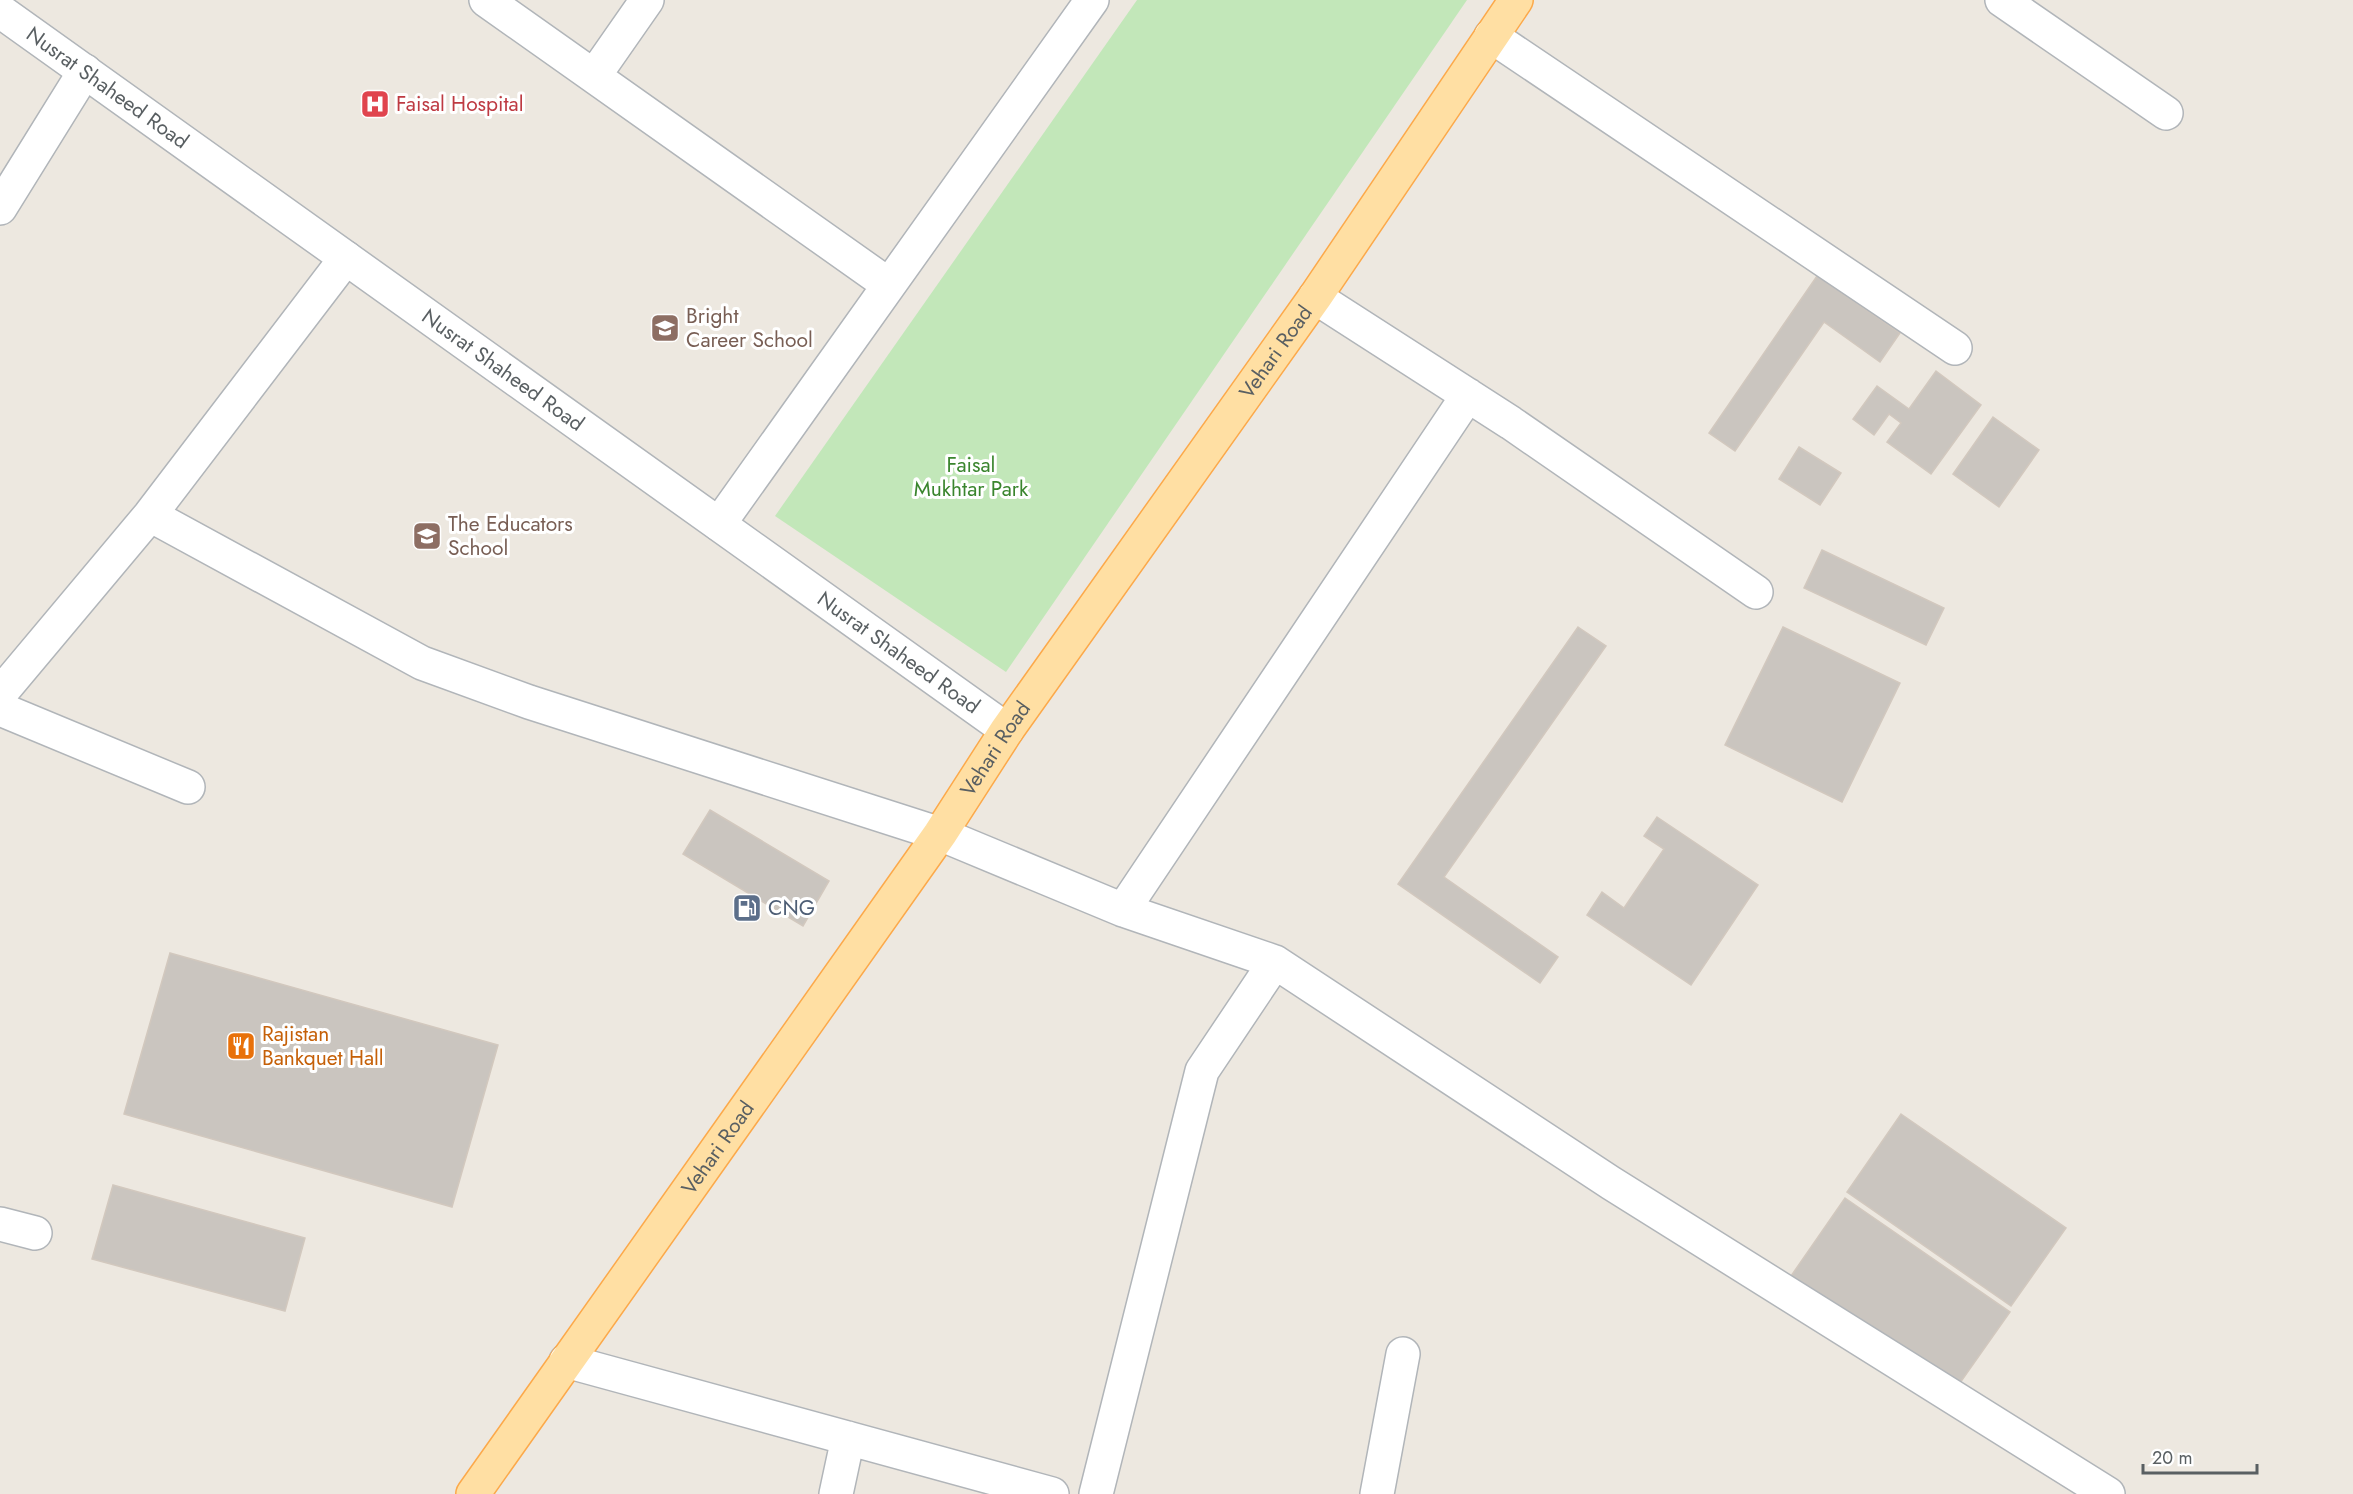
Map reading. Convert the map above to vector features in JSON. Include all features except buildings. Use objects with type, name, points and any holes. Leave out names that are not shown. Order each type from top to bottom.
[{"type":"main road","name":"Vehari Road","points":[[473,1494],[939,834],[1007,730],[1315,297],[1516,0]]},
{"type":"street","points":[[486,0],[889,285]]},
{"type":"street","points":[[594,76],[648,0]]},
{"type":"street","points":[[719,524],[1092,0]]},
{"type":"street","points":[[2002,0],[2166,112]]},
{"type":"street","name":"Nusrat Shaheed Road","points":[[0,11],[1007,730]]},
{"type":"street","points":[[1491,36],[1955,348]]},
{"type":"street","points":[[0,208],[85,71]]},
{"type":"street","points":[[0,694],[150,515],[346,258]]},
{"type":"street","points":[[1315,297],[1468,395],[1756,591]]},
{"type":"street","points":[[1123,910],[1468,395]]},
{"type":"street","points":[[150,515],[422,663],[529,702],[939,834],[1123,910],[1275,962],[1611,1183],[2108,1494]]},
{"type":"street","points":[[0,709],[188,787]]},
{"type":"street","points":[[1096,1494],[1202,1071],[1275,962]]},
{"type":"street","points":[[0,1224],[35,1233]]},
{"type":"street","points":[[1377,1494],[1403,1354]]},
{"type":"street","points":[[566,1361],[1052,1494]]},
{"type":"street","points":[[837,1494],[848,1438]]},
{"type":"green space","name":"Faisal Mukhtar Park","points":[[1137,0],[1467,0],[1006,672],[775,516]]},
{"type":"place","name":"Faisal Hospital","points":[[375,104]]},
{"type":"place","name":"Bright Career School","points":[[665,328]]},
{"type":"place","name":"The Educators School","points":[[427,536]]},
{"type":"place","name":"CNG","points":[[747,908]]},
{"type":"place","name":"Rajistan Bankquet Hall","points":[[241,1046]]}]
